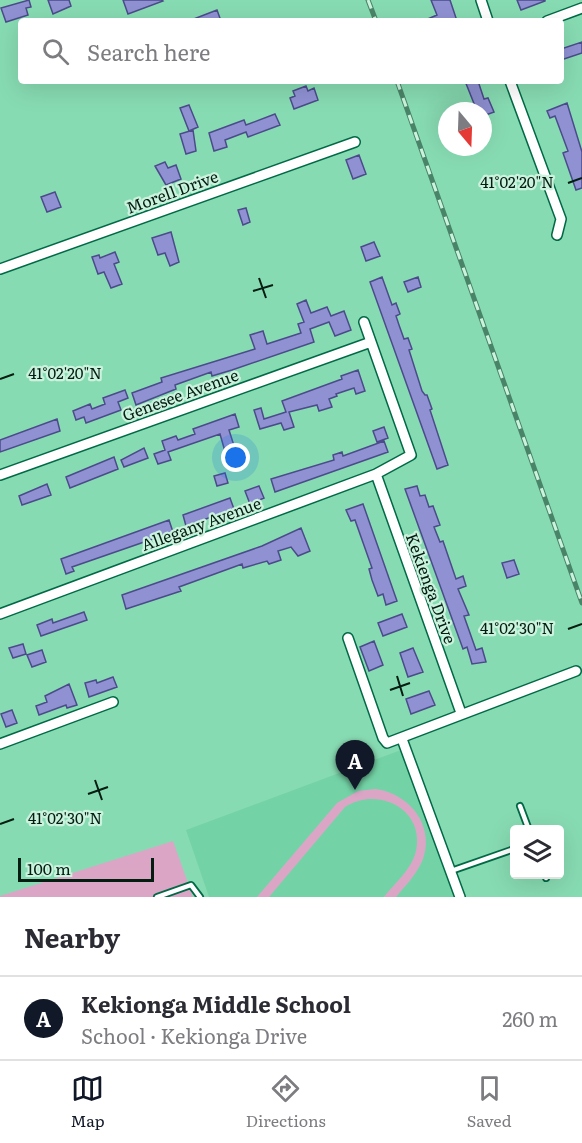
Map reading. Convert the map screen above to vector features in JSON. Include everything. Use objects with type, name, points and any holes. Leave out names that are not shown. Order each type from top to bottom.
[{"type":"street","points":[[480,0],[487,18]]},
{"type":"street","points":[[555,18],[582,8]]},
{"type":"street","points":[[511,84],[561,219],[557,235]]},
{"type":"street","name":"Morell Drive","points":[[0,269],[355,142]]},
{"type":"street","points":[[364,322],[371,342]]},
{"type":"street","name":"Allegany Avenue","points":[[0,614],[376,474],[411,455],[371,342]]},
{"type":"street","name":"Genesee Avenue","points":[[0,475],[371,342]]},
{"type":"street","name":"Kekienga Drive","points":[[376,474],[461,713]]},
{"type":"street","points":[[348,638],[383,738],[387,743],[576,671]]},
{"type":"street","points":[[0,744],[113,702]]},
{"type":"street","points":[[402,739],[460,897]]},
{"type":"lane","points":[[520,806],[527,825]]},
{"type":"lane","points":[[451,871],[510,850]]},
{"type":"lane","points":[[157,897],[191,885],[200,897]]},
{"type":"shaded area","points":[[401,750],[455,897],[209,897],[186,830]]},
{"type":"shaded area","points":[[375,789],[398,797],[408,804],[416,812],[425,834],[426,846],[421,864],[396,897],[384,897],[411,864],[416,851],[417,836],[413,823],[406,813],[396,805],[371,799],[358,801],[345,807],[269,897],[257,897],[337,803],[358,791]]},
{"type":"shaded area","points":[[173,841],[193,897],[0,897],[0,896]]},
{"type":"building","points":[[29,0],[31,7],[26,8],[28,15],[6,22],[1,8]]},
{"type":"building","points":[[48,0],[69,0],[71,6],[53,14]]},
{"type":"building","points":[[123,0],[162,0],[163,1],[128,14]]},
{"type":"building","points":[[431,0],[450,0],[456,18],[430,18],[437,15]]},
{"type":"building","points":[[517,0],[545,0],[545,1],[521,10]]},
{"type":"building","points":[[217,10],[220,18],[196,18]]},
{"type":"building","points":[[582,42],[582,53],[564,59],[564,48]]},
{"type":"building","points":[[466,84],[479,84],[484,99],[488,98],[490,102],[473,102]]},
{"type":"building","points":[[306,86],[308,91],[314,88],[318,100],[294,109],[290,98],[295,96],[293,91]]},
{"type":"building","points":[[567,103],[582,152],[582,188],[576,190],[563,153],[568,151],[555,116],[550,118],[547,111]]},
{"type":"building","points":[[189,105],[198,127],[189,131],[180,108]]},
{"type":"building","points":[[275,114],[280,125],[248,137],[246,132],[225,140],[227,147],[214,151],[209,133],[244,120],[246,125]]},
{"type":"building","points":[[193,130],[196,151],[186,154],[180,134]]},
{"type":"building","points":[[359,155],[366,174],[353,179],[346,160]]},
{"type":"building","points":[[165,162],[168,168],[176,165],[181,179],[166,185],[155,166]]},
{"type":"building","points":[[55,192],[61,207],[47,212],[41,197]]},
{"type":"building","points":[[246,208],[250,222],[243,225],[238,210]]},
{"type":"building","points":[[171,232],[179,262],[170,266],[165,253],[158,255],[152,238]]},
{"type":"building","points":[[374,242],[380,256],[366,261],[361,247]]},
{"type":"building","points":[[115,252],[119,262],[114,264],[122,284],[111,288],[104,272],[98,274],[92,257],[99,255],[100,258]]},
{"type":"building","points":[[382,277],[392,305],[396,303],[400,314],[396,316],[399,325],[404,339],[408,338],[412,349],[409,350],[422,391],[427,395],[432,409],[430,410],[448,465],[437,469],[370,282]]},
{"type":"building","points":[[418,277],[421,287],[408,292],[404,282]]},
{"type":"building","points":[[306,300],[311,313],[327,307],[331,316],[344,311],[351,330],[335,336],[329,322],[310,329],[314,342],[212,376],[211,372],[175,385],[176,389],[136,405],[132,393],[162,382],[161,378],[255,349],[250,335],[263,331],[267,344],[301,333],[298,324],[304,322],[297,304]]},
{"type":"building","points":[[358,370],[365,391],[356,394],[354,388],[336,394],[337,396],[329,399],[332,407],[319,411],[317,405],[289,412],[294,427],[284,430],[281,423],[260,429],[254,410],[261,408],[264,419],[286,412],[282,401],[342,379],[341,376]]},
{"type":"building","points":[[125,390],[128,398],[118,402],[121,410],[86,423],[84,417],[76,420],[73,411],[90,404],[92,409],[105,404],[103,398]]},
{"type":"building","points":[[235,414],[239,427],[229,430],[236,452],[226,455],[220,434],[168,452],[171,460],[158,464],[154,454],[165,450],[162,441],[176,436],[178,440],[195,434],[193,429]]},
{"type":"building","points":[[57,419],[60,431],[0,452],[0,440]]},
{"type":"building","points":[[384,427],[388,438],[377,442],[373,431]]},
{"type":"building","points":[[384,441],[388,452],[275,492],[271,479],[334,460],[333,455],[342,452],[343,456]]},
{"type":"building","points":[[144,448],[148,458],[124,467],[121,460]]},
{"type":"building","points":[[114,457],[118,469],[70,488],[66,477]]},
{"type":"building","points":[[225,473],[228,483],[217,486],[214,476]]},
{"type":"building","points":[[47,484],[51,495],[22,505],[19,496]]},
{"type":"building","points":[[259,486],[264,498],[250,504],[245,491]]},
{"type":"building","points":[[417,486],[420,496],[425,495],[429,507],[433,506],[440,525],[434,527],[440,542],[443,541],[456,579],[463,576],[466,586],[458,589],[469,615],[464,616],[476,650],[482,648],[486,662],[472,664],[467,647],[463,649],[405,489]]},
{"type":"building","points":[[230,498],[234,509],[186,526],[183,515]]},
{"type":"building","points":[[363,504],[397,601],[386,605],[383,594],[378,596],[372,580],[369,569],[372,568],[355,520],[351,521],[346,510]]},
{"type":"building","points":[[169,520],[173,532],[72,567],[74,571],[66,574],[61,559]]},
{"type":"building","points":[[301,528],[310,551],[298,556],[291,547],[278,551],[281,560],[269,564],[267,561],[243,568],[242,564],[179,587],[181,591],[126,609],[122,595],[262,546]]},
{"type":"building","points":[[514,560],[519,574],[507,578],[502,563]]},
{"type":"building","points":[[84,612],[87,620],[41,636],[37,625],[52,619],[53,623]]},
{"type":"building","points":[[402,614],[407,627],[383,636],[378,623]]},
{"type":"building","points":[[374,641],[383,665],[369,671],[360,647]]},
{"type":"building","points":[[23,644],[26,654],[13,658],[9,648]]},
{"type":"building","points":[[413,648],[423,672],[408,677],[400,653]]},
{"type":"building","points":[[42,650],[46,662],[32,667],[27,655]]},
{"type":"building","points":[[113,677],[117,687],[89,697],[85,683],[96,680],[97,683]]},
{"type":"building","points":[[69,684],[77,705],[67,708],[66,705],[39,715],[36,706],[47,702],[45,696]]},
{"type":"building","points":[[429,691],[435,705],[411,714],[406,699]]},
{"type":"building","points":[[12,710],[17,723],[6,727],[1,714]]},
{"type":"railway","points":[[368,0],[375,18]]},
{"type":"railway","points":[[398,84],[582,603]]},
{"type":"place","name":"Kekionga Middle School","points":[[355,790]]}]
